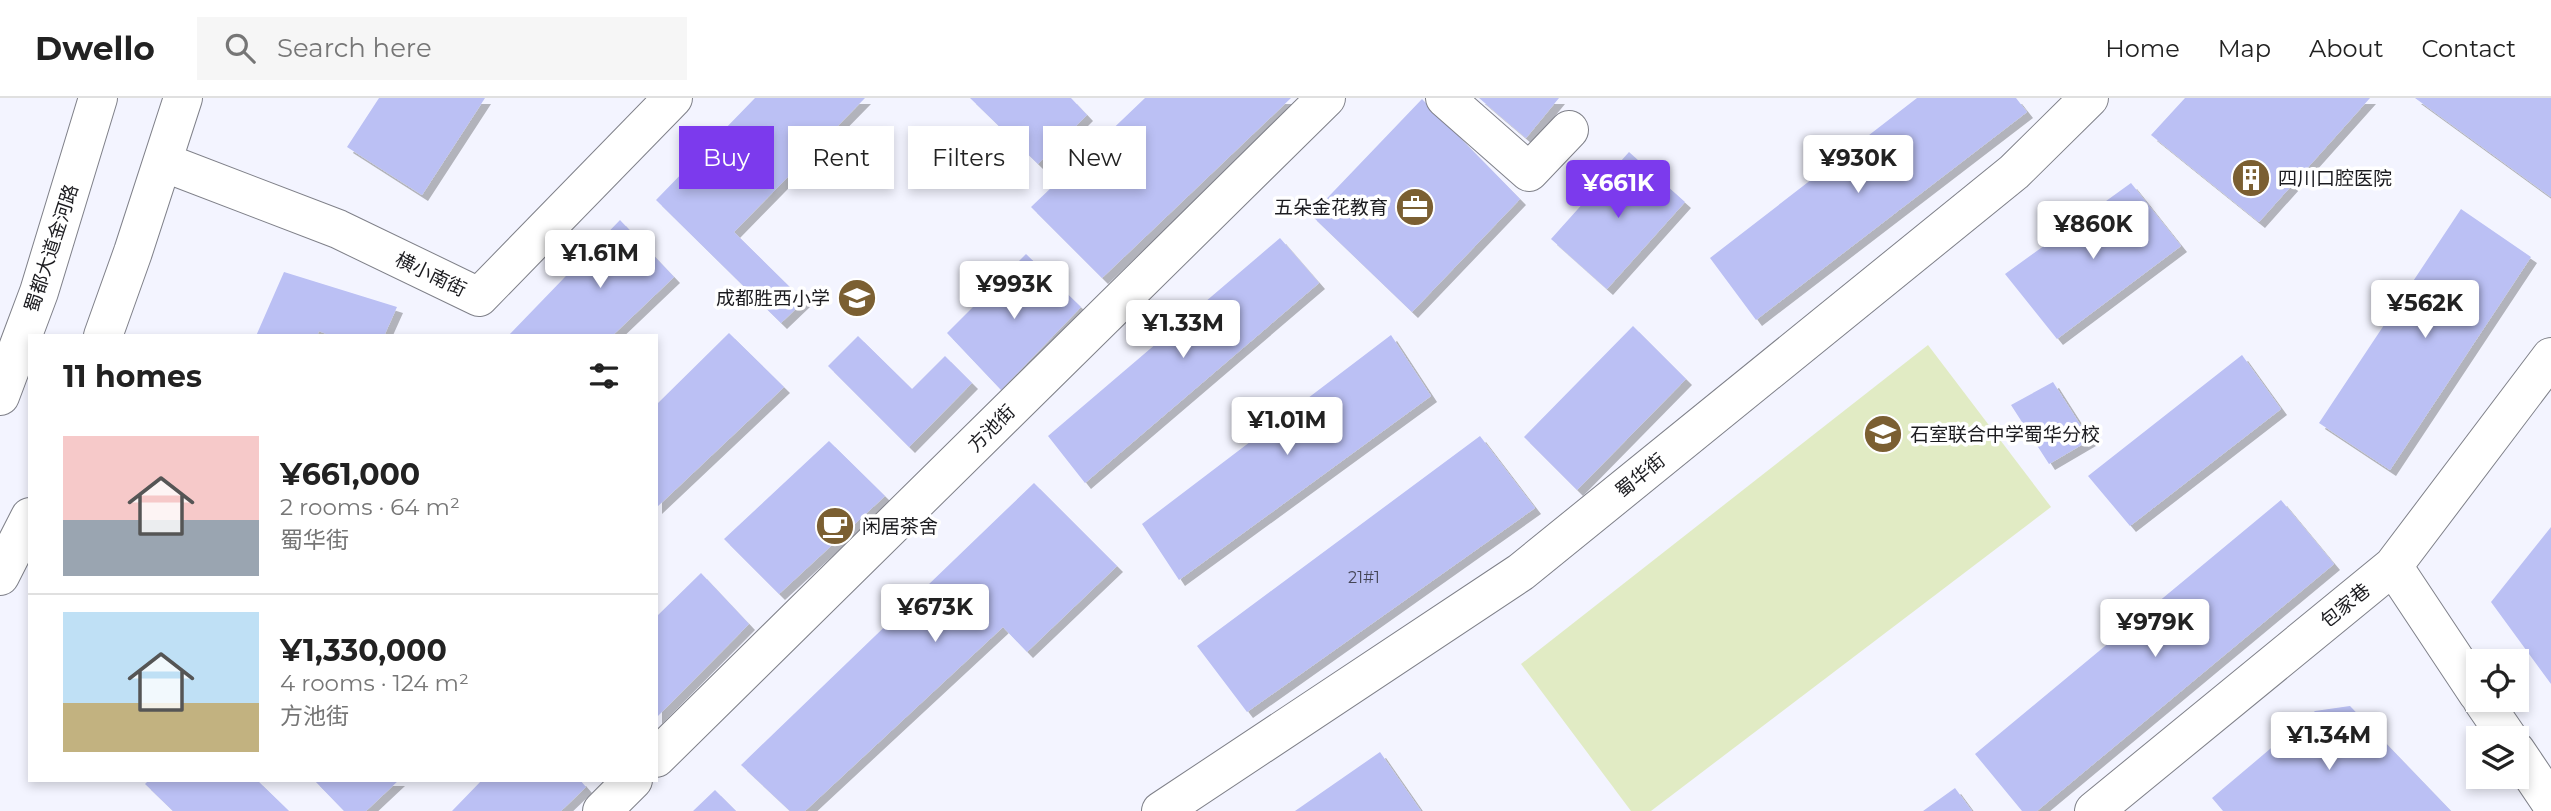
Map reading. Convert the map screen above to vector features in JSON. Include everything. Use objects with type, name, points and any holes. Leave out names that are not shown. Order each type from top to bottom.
[{"type":"street","name":"蜀都大道金河路","points":[[0,396],[39,292],[98,98]]},
{"type":"street","points":[[104,334],[183,98]]},
{"type":"street","name":"横小南街","points":[[163,162],[338,229],[479,297],[673,98]]},
{"type":"street","name":"方池街","points":[[658,756],[1326,98]]},
{"type":"street","points":[[1445,98],[1529,172],[1569,130]]},
{"type":"street","name":"蜀华街","points":[[1161,811],[1521,572],[2014,172],[2088,98]]},
{"type":"street","name":"包家巷","points":[[2094,811],[2393,566],[2551,357]]},
{"type":"street","points":[[0,576],[28,521]]},
{"type":"street","points":[[2393,566],[2466,676]]},
{"type":"street","points":[[2529,770],[2551,803]]},
{"type":"street","points":[[602,811],[631,782]]},
{"type":"green space","points":[[1928,345],[2051,507],[1651,811],[1631,811],[1521,664]]},
{"type":"building","points":[[379,98],[485,98],[422,195],[347,147]]},
{"type":"building","points":[[755,98],[865,98],[838,126],[788,126],[788,177],[734,232],[804,301],[781,323],[656,200],[679,176],[679,189],[774,189],[774,126],[728,126]]},
{"type":"building","points":[[970,98],[1071,98],[1087,115],[1076,126],[1043,126],[1043,159],[1038,164],[1029,155],[1029,126],[999,126]]},
{"type":"building","points":[[1145,98],[1291,98],[1102,278],[1031,207],[1050,189],[1146,189],[1146,126],[1116,126]]},
{"type":"building","points":[[1479,98],[1559,98],[1526,138]]},
{"type":"building","points":[[1917,98],[2016,98],[2027,112],[1756,320],[1710,258]]},
{"type":"building","name":"四川口腔医院","points":[[2185,98],[2370,98],[2259,222],[2151,135]]},
{"type":"building","points":[[2415,98],[2551,98],[2551,197]]},
{"type":"building","name":"五朵金花教育","points":[[1422,99],[1520,199],[1412,312],[1311,215]]},
{"type":"building","points":[[1629,152],[1685,202],[1607,289],[1551,239]]},
{"type":"building","points":[[2131,183],[2181,246],[2057,339],[2005,274]]},
{"type":"building","points":[[2461,209],[2531,257],[2390,470],[2319,423]]},
{"type":"building","points":[[620,220],[674,277],[614,334],[510,334]]},
{"type":"building","points":[[1280,238],[1319,283],[1085,483],[1048,436]]},
{"type":"building","points":[[1026,254],[1081,307],[1001,390],[947,333]]},
{"type":"building","points":[[284,272],[397,307],[385,334],[326,334],[319,331],[318,334],[257,334]]},
{"type":"building","points":[[1633,326],[1686,379],[1577,490],[1524,437]]},
{"type":"building","points":[[729,333],[784,387],[658,506],[658,403]]},
{"type":"building","points":[[1391,335],[1431,396],[1179,580],[1142,524]]},
{"type":"building","points":[[858,336],[912,389],[945,356],[972,383],[909,447],[828,366]]},
{"type":"building","points":[[2242,355],[2281,409],[2130,526],[2088,476]]},
{"type":"building","points":[[2053,382],[2090,440],[2049,464],[2011,405]]},
{"type":"building","points":[[1480,436],[1535,508],[1247,712],[1197,646]]},
{"type":"building","points":[[829,441],[885,496],[779,594],[724,539]]},
{"type":"building","points":[[1034,483],[1117,566],[1027,652],[1003,627],[805,811],[790,811],[741,765]]},
{"type":"building","points":[[2281,500],[2334,564],[2037,811],[2022,811],[1975,754]]},
{"type":"building","points":[[2551,527],[2551,684],[2529,654],[2529,649],[2525,649],[2491,602]]},
{"type":"building","points":[[701,573],[749,624],[658,716],[658,615]]},
{"type":"building","points":[[2350,706],[2451,811],[2223,811],[2212,798],[2315,711]]},
{"type":"building","points":[[1380,752],[1421,811],[1295,811]]},
{"type":"building","points":[[259,782],[289,811],[173,811],[145,784]]},
{"type":"building","points":[[316,782],[397,782],[366,811],[344,811]]},
{"type":"building","points":[[480,782],[582,782],[586,787],[561,811],[452,811]]},
{"type":"building","points":[[1955,788],[1972,811],[1923,811]]},
{"type":"building","points":[[715,790],[736,811],[693,811]]},
{"type":"place","name":"四川口腔医院","points":[[2251,178]]},
{"type":"place","name":"五朵金花教育","points":[[1415,207]]},
{"type":"place","name":"成都胜西小学","points":[[857,298]]},
{"type":"place","name":"石室联合中学蜀华分校","points":[[1883,434]]},
{"type":"place","name":"闲居茶舍","points":[[835,526]]}]
